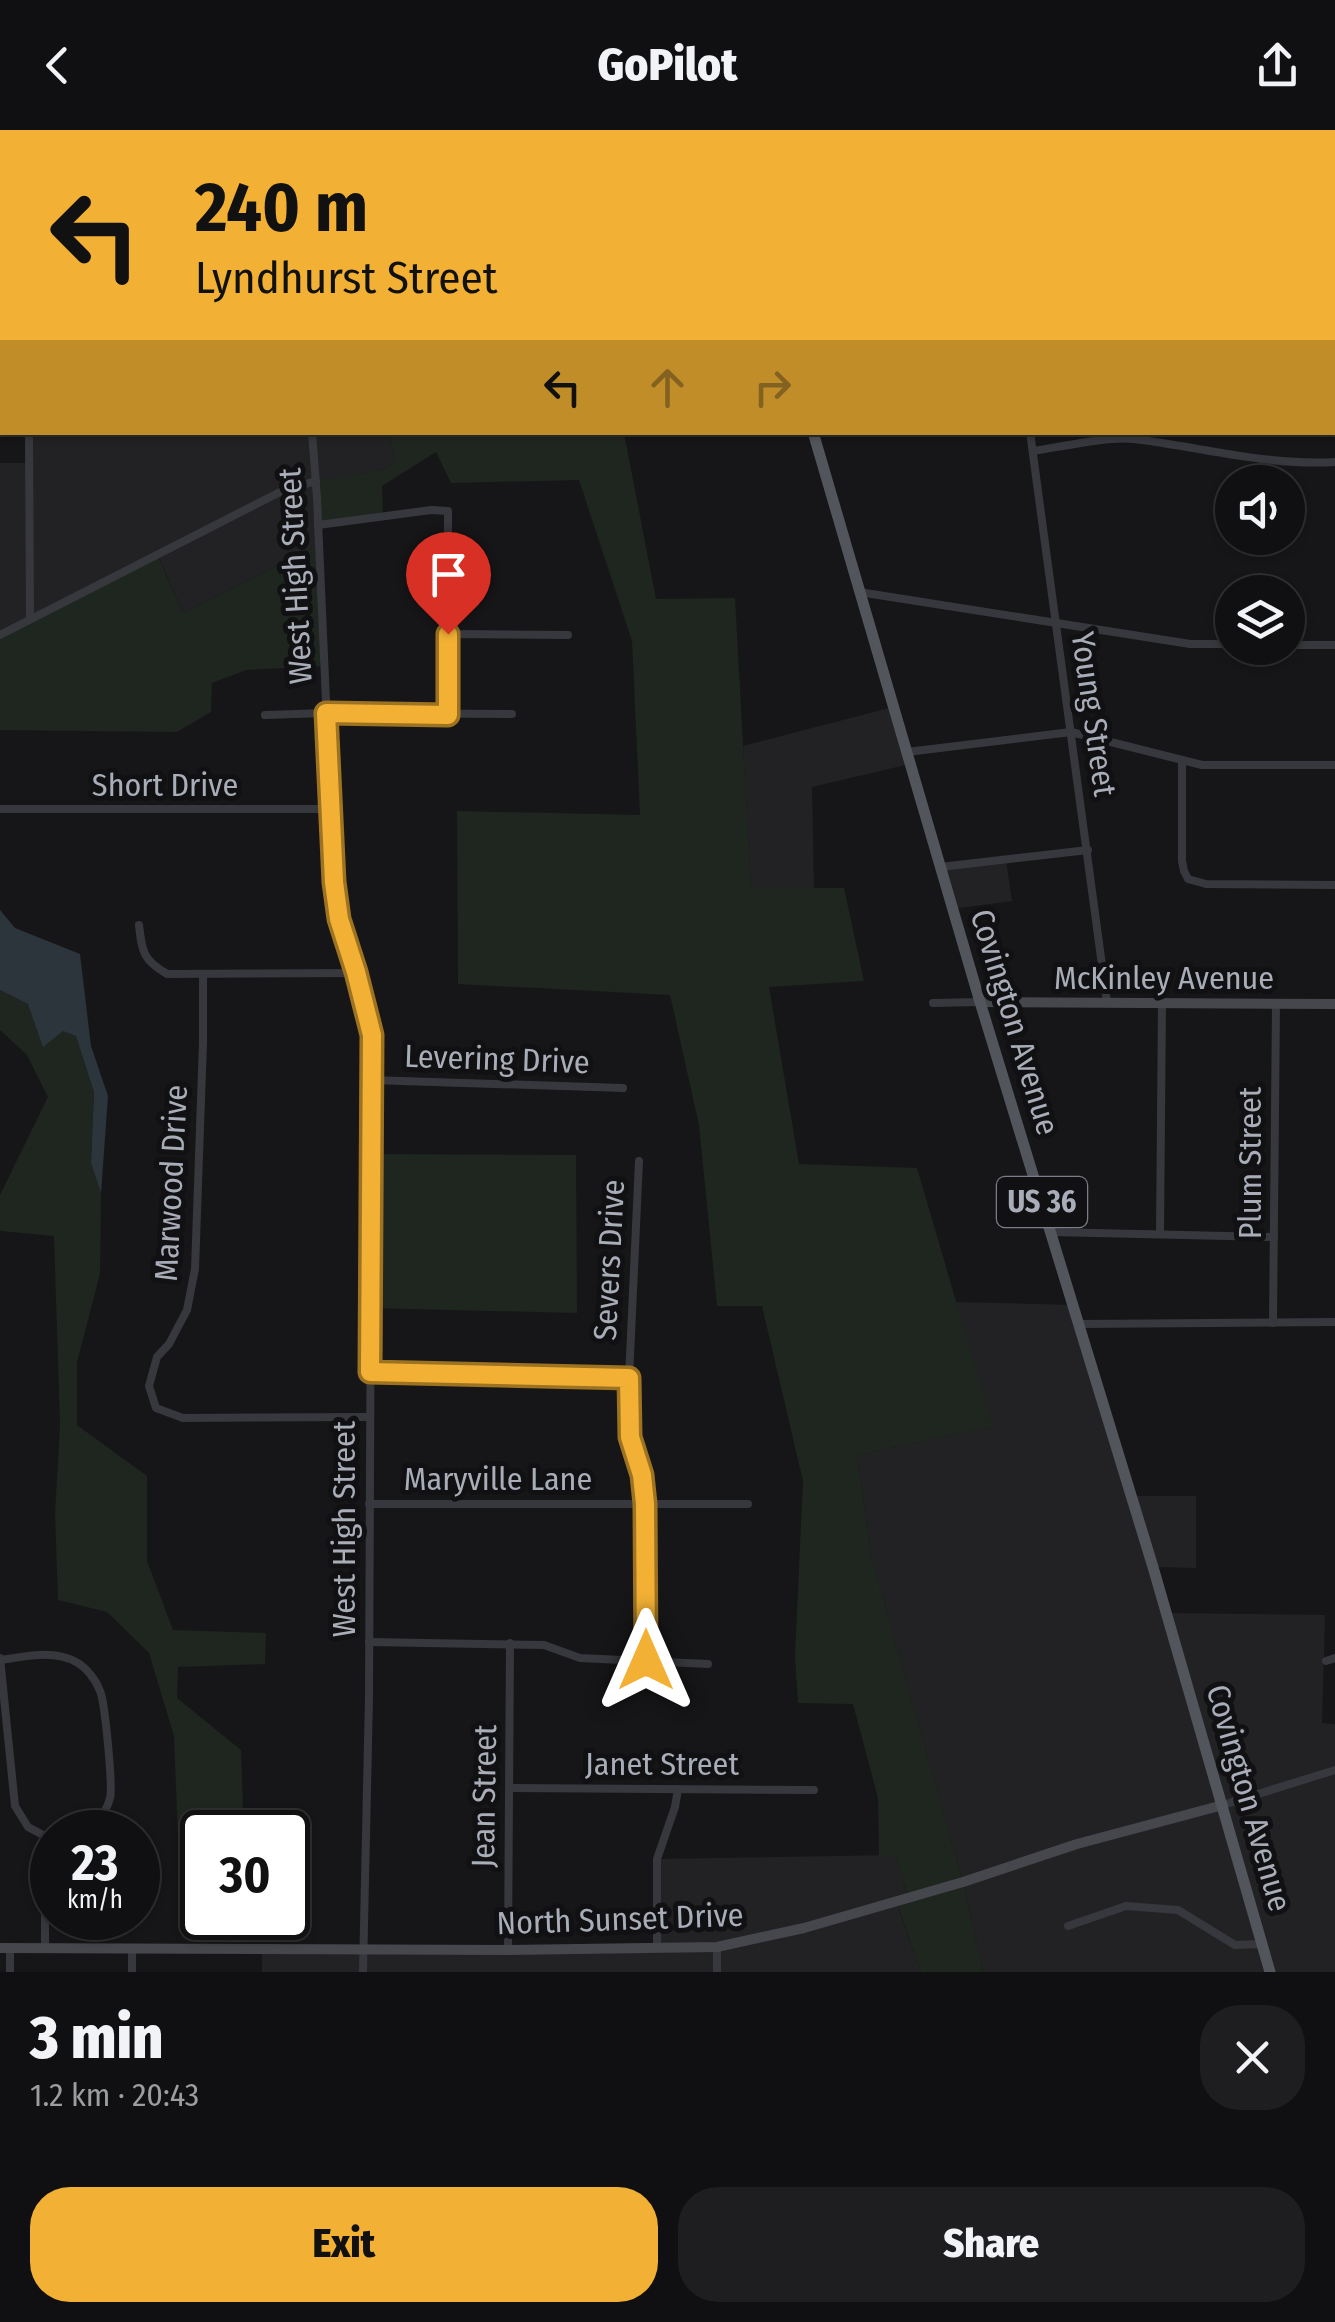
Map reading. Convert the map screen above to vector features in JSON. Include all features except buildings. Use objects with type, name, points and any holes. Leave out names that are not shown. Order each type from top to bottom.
[{"type":"main road","name":"Covington Avenue","points":[[815,435],[1270,1972]]},
{"type":"main road","name":"McKinley Avenue","points":[[980,1002],[1335,1004]]},
{"type":"main road","name":"North Sunset Drive","points":[[5,1948],[718,1948],[804,1928],[1077,1844],[1222,1806]]},
{"type":"street","points":[[29,435],[30,619]]},
{"type":"street","name":"West High Street","points":[[312,435],[339,919],[372,1035],[363,1972]]},
{"type":"street","name":"Young Street","points":[[1030,435],[1108,1002]]},
{"type":"street","points":[[1033,450],[1129,438],[1220,453],[1335,462]]},
{"type":"street","points":[[0,636],[282,491],[316,482]]},
{"type":"street","points":[[318,525],[448,511],[448,715]]},
{"type":"street","points":[[859,592],[1190,644],[1215,644]]},
{"type":"street","points":[[448,634],[568,634]]},
{"type":"street","points":[[1305,645],[1335,645]]},
{"type":"street","points":[[265,715],[512,714]]},
{"type":"street","points":[[907,752],[1071,732],[1202,765],[1335,765]]},
{"type":"street","points":[[1182,761],[1182,861],[1188,878],[1206,884],[1335,885]]},
{"type":"street","name":"Short Drive","points":[[0,809],[331,809]]},
{"type":"street","points":[[940,867],[1088,850]]},
{"type":"street","points":[[140,925],[142,950],[151,965],[167,974],[356,972]]},
{"type":"street","name":"Marwood Drive","points":[[202,974],[195,1269],[187,1310],[169,1344],[157,1357],[149,1386],[156,1408],[184,1418],[369,1417]]},
{"type":"street","name":"McKinley Avenue","points":[[933,1003],[980,1002]]},
{"type":"street","points":[[1160,1234],[1162,1004]]},
{"type":"street","name":"Plum Street","points":[[1273,1323],[1276,1004]]},
{"type":"street","name":"Levering Drive","points":[[370,1080],[623,1088]]},
{"type":"street","name":"Severs Drive","points":[[639,1161],[629,1378],[630,1437],[642,1475],[645,1504],[646,1660]]},
{"type":"street","points":[[1051,1232],[1274,1237]]},
{"type":"street","points":[[1080,1324],[1335,1322]]},
{"type":"street","points":[[370,1372],[629,1378]]},
{"type":"street","name":"Maryville Lane","points":[[369,1504],[748,1504]]},
{"type":"street","points":[[368,1642],[544,1644],[580,1658],[708,1664]]},
{"type":"street","name":"Jean Street","points":[[508,1950],[510,1642]]},
{"type":"street","points":[[30,1828],[15,1806],[0,1659],[54,1654],[86,1669],[101,1692],[111,1797],[104,1810]]},
{"type":"street","points":[[1222,1806],[1335,1770]]},
{"type":"street","name":"Janet Street","points":[[510,1788],[814,1790]]},
{"type":"street","points":[[657,1948],[658,1859],[678,1789]]},
{"type":"street","points":[[1068,1926],[1126,1906],[1178,1910],[1235,1945],[1262,1944]]},
{"type":"street","points":[[45,1940],[45,1948]]},
{"type":"street","points":[[5,1948],[10,1972]]},
{"type":"street","points":[[132,1948],[132,1972]]},
{"type":"street","points":[[717,1972],[718,1948]]},
{"type":"shaded area","points":[[29,435],[388,435],[396,459],[386,469],[316,482],[319,545],[183,613],[158,555],[0,635],[0,463],[29,463]]},
{"type":"shaded area","points":[[388,435],[624,435],[656,599],[735,598],[751,888],[844,888],[864,981],[769,987],[799,1164],[917,1168],[993,1427],[857,1455],[871,1555],[963,1882],[983,1972],[921,1972],[896,1901],[908,1897],[896,1856],[879,1856],[878,1798],[853,1704],[798,1703],[795,1656],[803,1481],[762,1306],[717,1306],[699,1125],[670,995],[458,984],[457,811],[640,815],[632,641],[579,480],[451,483],[436,452],[382,486],[383,517],[318,525],[316,481],[386,469],[396,459]]},
{"type":"shaded area","points":[[319,545],[325,666],[246,670],[212,683],[211,712],[177,732],[0,730],[0,635],[157,554],[183,613]]},
{"type":"shaded area","points":[[893,707],[910,764],[812,787],[814,888],[751,888],[743,746]]},
{"type":"shaded area","points":[[1006,860],[1012,901],[952,909],[940,867]]},
{"type":"shaded area","points":[[0,910],[15,928],[80,954],[91,1046],[108,1096],[101,1193],[91,1163],[94,1092],[76,1036],[63,1031],[43,1047],[28,1004],[0,990]]},
{"type":"shaded area","points":[[0,990],[28,1004],[63,1031],[76,1035],[94,1092],[91,1163],[101,1193],[100,1274],[77,1362],[77,1425],[147,1476],[147,1561],[173,1630],[266,1633],[265,1664],[178,1667],[177,1698],[241,1750],[243,1808],[180,1810],[180,1862],[174,1736],[149,1653],[107,1612],[58,1600],[55,1514],[60,1424],[54,1236],[0,1231],[0,1195],[48,1097],[27,1055],[0,1030]]},
{"type":"shaded area","points":[[370,1154],[576,1155],[577,1313],[370,1308]]},
{"type":"shaded area","points":[[955,1302],[1074,1305],[1132,1496],[1196,1496],[1196,1568],[1154,1567],[1167,1613],[1325,1615],[1322,1723],[1335,1724],[1335,1972],[983,1972],[963,1882],[871,1555],[857,1455],[992,1427]]},
{"type":"shaded area","points":[[896,1855],[908,1898],[896,1902],[921,1972],[262,1972],[262,1949],[657,1948],[657,1859]]},
{"type":"route","points":[[448,634],[448,715],[326,713],[339,919],[372,1035],[370,1372],[629,1378],[630,1437],[642,1475],[645,1504],[646,1660]]}]
